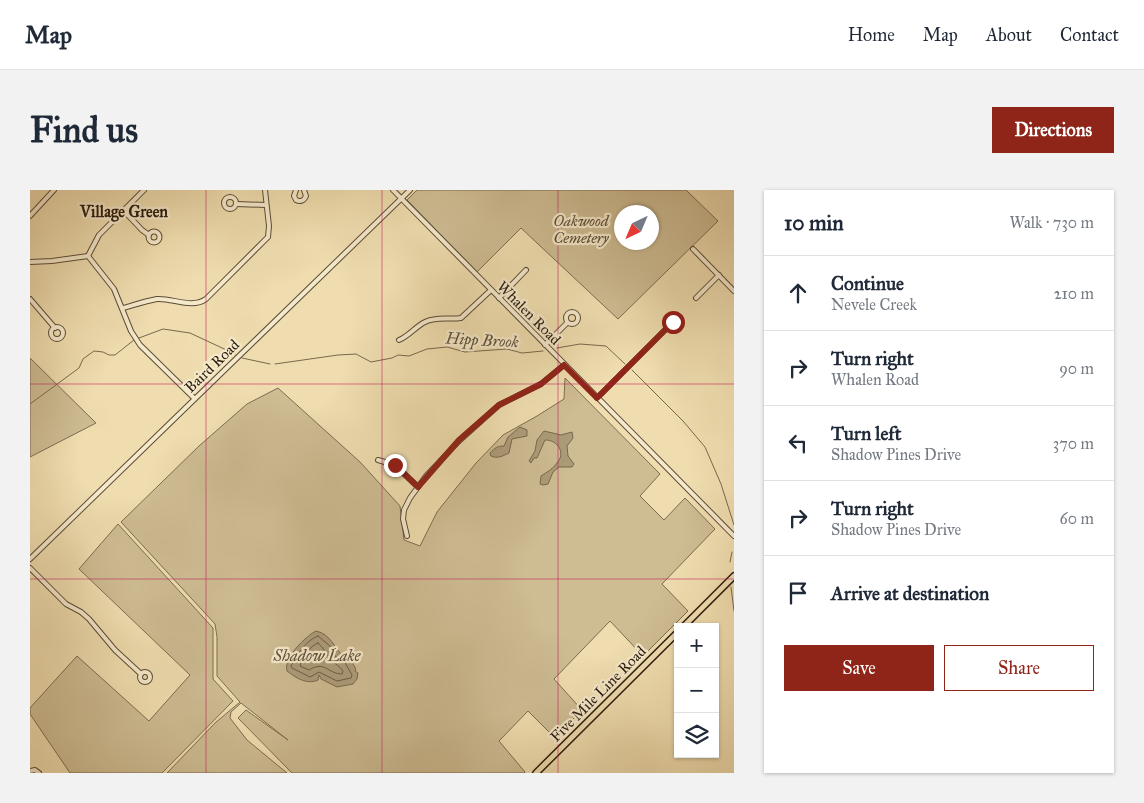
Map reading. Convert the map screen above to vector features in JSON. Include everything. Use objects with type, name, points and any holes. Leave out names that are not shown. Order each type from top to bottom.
[{"type":"main road","points":[[687,623],[734,576]]},
{"type":"main road","name":"Five Mile Line Road","points":[[536,773],[674,636]]},
{"type":"street","points":[[30,216],[54,190]]},
{"type":"street","points":[[88,256],[99,235],[144,190]]},
{"type":"street","points":[[122,308],[158,299],[192,303],[203,301],[268,237],[269,226],[265,190]]},
{"type":"street","points":[[294,191],[296,200],[302,201],[306,196],[304,190]]},
{"type":"street","name":"Whalen Road","points":[[393,190],[734,536]]},
{"type":"street","name":"Baird Road","points":[[30,559],[410,190]]},
{"type":"street","points":[[236,204],[266,204]]},
{"type":"street","points":[[124,211],[149,235]]},
{"type":"street","points":[[693,249],[734,291]]},
{"type":"street","points":[[88,256],[110,282],[131,331],[140,345],[194,398]]},
{"type":"street","points":[[30,262],[88,256]]},
{"type":"street","points":[[499,298],[526,270]]},
{"type":"street","points":[[696,298],[719,275]]},
{"type":"street","points":[[399,340],[406,337],[421,324],[430,320],[461,318],[491,290]]},
{"type":"street","points":[[30,299],[55,328]]},
{"type":"street","points":[[597,398],[673,322]]},
{"type":"street","points":[[545,345],[567,323]]},
{"type":"street","points":[[408,536],[404,513],[407,503],[418,487],[459,440],[499,405],[541,384],[564,365]]},
{"type":"street","points":[[378,460],[395,465],[418,487]]},
{"type":"street","points":[[30,568],[66,604],[82,612],[114,650],[141,674]]},
{"type":"street","points":[[30,771],[35,770],[39,773]]},
{"type":"green space","name":"Oakwood Cemetery","points":[[417,190],[686,190],[718,221],[618,319],[521,228],[477,272],[407,200]]},
{"type":"green space","points":[[30,358],[96,423],[30,457]]},
{"type":"green space","points":[[565,378],[660,474],[640,496],[664,520],[685,498],[715,529],[662,584],[688,611],[643,656],[610,621],[554,679],[582,710],[555,738],[528,711],[499,741],[524,773],[292,773],[238,718],[246,710],[288,740],[241,703],[231,712],[230,718],[247,740],[287,773],[167,773],[215,723],[240,702],[217,676],[215,624],[121,522],[199,446],[247,404],[278,388],[360,462],[400,506],[404,540],[420,546],[437,512],[476,463],[503,435],[564,399]]},
{"type":"green space","points":[[118,524],[213,628],[213,679],[233,701],[162,773],[70,773],[30,714],[30,708],[77,656],[149,721],[190,675],[79,569]]},
{"type":"water","points":[[520,427],[527,430],[527,436],[512,439],[509,453],[498,457],[491,456],[490,453],[500,446],[504,446],[508,437]]},
{"type":"water","points":[[544,431],[561,435],[572,432],[573,438],[567,446],[568,456],[574,464],[572,467],[559,467],[553,472],[548,484],[543,485],[540,484],[541,476],[554,467],[561,455],[561,451],[554,442],[545,440],[537,458],[534,458],[531,463],[529,461],[535,451],[537,440]]},
{"type":"water","name":"Shadow Lake","points":[[316,631],[329,638],[344,657],[347,654],[356,669],[355,671],[358,673],[357,679],[353,684],[337,687],[321,679],[319,675],[318,680],[310,682],[298,678],[287,671],[288,660],[292,654],[301,642]]},
{"type":"waterway","name":"Hipp Brook","points":[[139,338],[163,329],[190,333],[235,354]]},
{"type":"waterway","name":"Hipp Brook","points":[[30,404],[79,368],[83,359],[94,351],[115,355],[134,340]]},
{"type":"waterway","name":"Hipp Brook","points":[[557,348],[580,344],[606,346],[625,364]]},
{"type":"waterway","name":"Hipp Brook","points":[[275,364],[356,354],[371,362],[398,355],[409,356],[427,349],[447,347],[465,352],[507,349],[522,353],[543,351]]},
{"type":"waterway","name":"Hipp Brook","points":[[242,358],[270,364]]},
{"type":"waterway","name":"Hipp Brook","points":[[632,370],[683,421],[705,447],[721,484],[734,525]]},
{"type":"waterway","name":"Hipp Brook","points":[[730,562],[732,552]]},
{"type":"waterway","name":"Hipp Brook","points":[[731,587],[734,611]]},
{"type":"district","name":"Village Green","points":[[124,211]]},
{"type":"route","points":[[395,465],[418,487],[459,440],[482,422],[499,405],[541,384],[564,365],[597,398],[673,322]]}]
